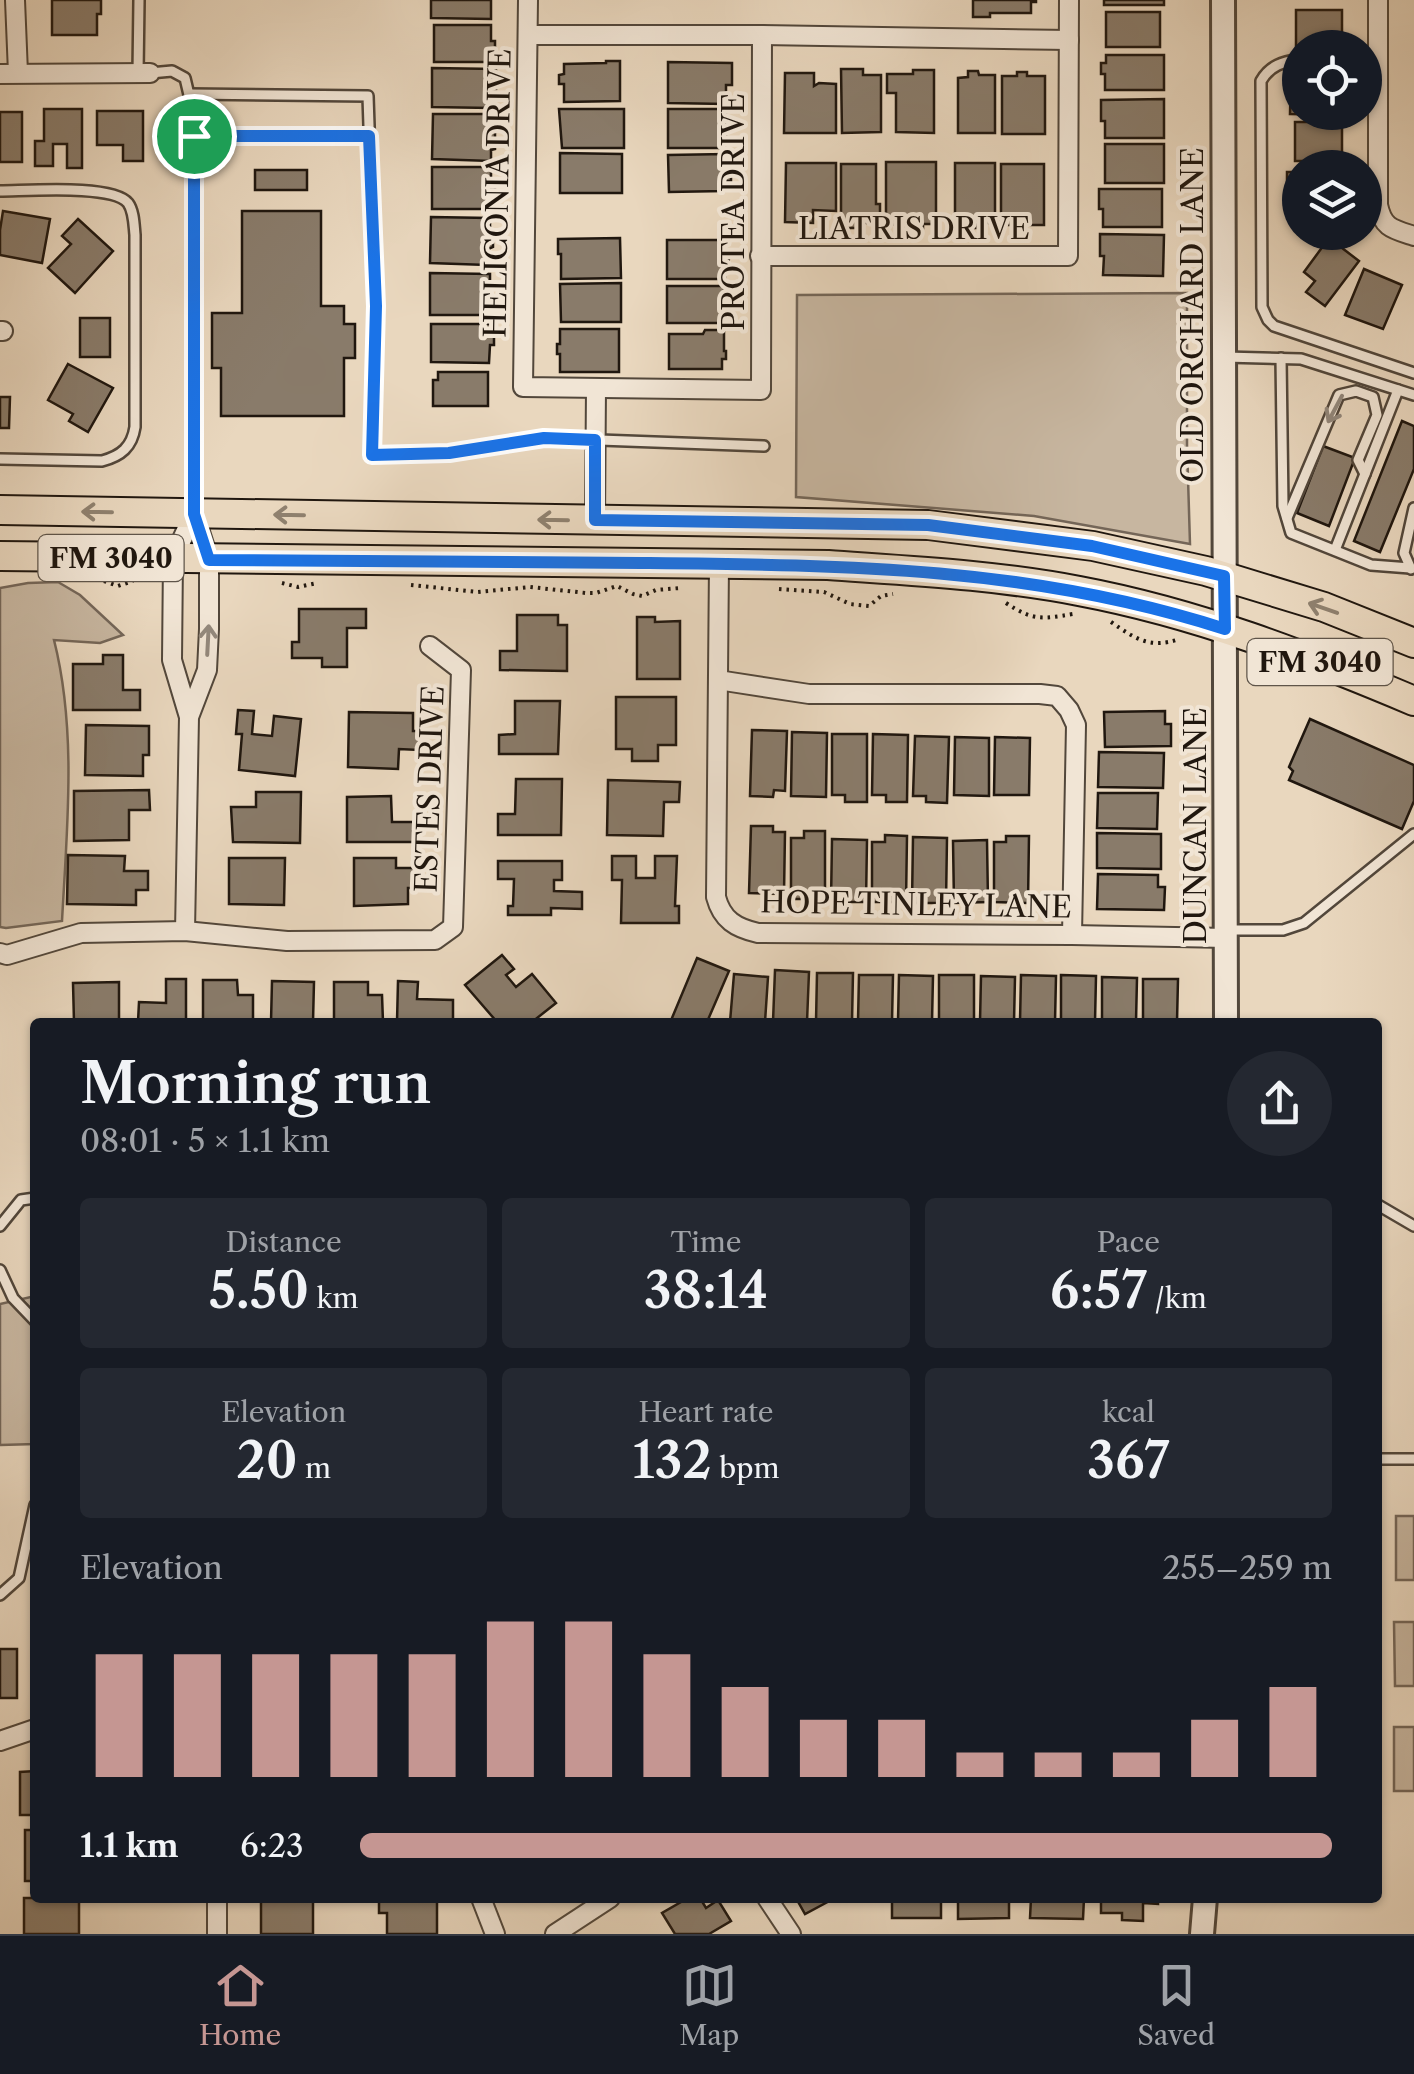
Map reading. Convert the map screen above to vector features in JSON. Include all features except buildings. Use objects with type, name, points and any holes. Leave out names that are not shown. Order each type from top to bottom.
[{"type":"main road","name":"FM 3040","points":[[0,510],[928,525],[1092,546],[1215,574],[1324,608],[1414,643]]},
{"type":"main road","name":"FM 3040","points":[[0,556],[828,565],[990,578],[1078,590],[1185,616],[1262,640],[1414,701]]},
{"type":"street","points":[[16,0],[9,73],[144,73]]},
{"type":"street","name":"HELICONIA DRIVE","points":[[528,0],[524,387],[596,388]]},
{"type":"street","points":[[528,35],[1069,40],[1070,0]]},
{"type":"street","name":"OLD ORCHARD LANE","points":[[1222,0],[1222,357],[1215,574],[1225,629]]},
{"type":"street","points":[[1375,30],[1378,0]]},
{"type":"street","name":"PROTEA DRIVE","points":[[596,388],[761,390],[762,35]]},
{"type":"street","name":"LIATRIS DRIVE","points":[[760,256],[1068,256],[1069,40]]},
{"type":"street","points":[[1375,130],[1381,219],[1414,236]]},
{"type":"street","points":[[595,520],[596,388]]},
{"type":"street","points":[[190,716],[172,660],[173,559],[194,514]]},
{"type":"street","points":[[0,954],[81,933],[185,931],[190,716],[207,670],[209,560],[194,514]]},
{"type":"street","name":"HOPE TINLEY LANE","points":[[718,564],[716,897],[719,910],[736,928],[758,933],[1227,934]]},
{"type":"street","name":"DUNCAN LANE","points":[[1225,629],[1226,1018]]},
{"type":"street","name":"ESTES DRIVE","points":[[185,931],[287,941],[435,940],[454,927],[462,670],[430,646]]},
{"type":"street","points":[[718,680],[809,694],[1057,696],[1076,725],[1072,934]]},
{"type":"street","points":[[0,1741],[30,1730]]},
{"type":"street","points":[[217,1903],[217,1934]]},
{"type":"street","points":[[484,1903],[495,1934]]},
{"type":"street","points":[[555,1934],[602,1903]]},
{"type":"street","points":[[770,1903],[790,1934]]},
{"type":"street","points":[[1202,1934],[1205,1903]]},
{"type":"lane","points":[[139,0],[144,73],[172,71],[186,78],[194,116],[194,514]]},
{"type":"lane","points":[[1282,62],[1266,72],[1261,81],[1262,307],[1274,326],[1414,372]]},
{"type":"lane","points":[[190,94],[368,96],[376,306],[372,455],[449,453],[544,438],[764,446]]},
{"type":"lane","points":[[194,136],[369,136]]},
{"type":"lane","points":[[0,191],[96,191],[115,194],[128,204],[135,235],[136,389],[134,440],[115,457],[82,462],[0,460]]},
{"type":"lane","points":[[1222,357],[1301,358],[1414,394]]},
{"type":"lane","points":[[1280,358],[1282,506],[1290,533],[1371,564],[1412,569]]},
{"type":"lane","points":[[1286,519],[1339,395],[1356,390],[1373,397],[1377,415],[1358,460],[1365,474]]},
{"type":"lane","points":[[1335,550],[1398,390]]},
{"type":"lane","points":[[1412,569],[1404,553],[1414,508]]},
{"type":"lane","points":[[1227,934],[1283,930],[1304,923],[1414,834]]},
{"type":"lane","points":[[0,1226],[21,1200],[30,1197]]},
{"type":"lane","points":[[1382,1206],[1414,1226]]},
{"type":"lane","points":[[0,1270],[14,1298],[30,1316]]},
{"type":"lane","points":[[1382,1459],[1414,1459]]},
{"type":"lane","points":[[0,1596],[19,1578],[30,1528]]},
{"type":"shaded area","points":[[1187,293],[1190,544],[1034,516],[796,497],[797,295]]},
{"type":"shaded area","points":[[58,582],[80,595],[123,635],[100,643],[54,640],[68,744],[62,921],[6,928],[0,927],[0,588]]},
{"type":"shaded area","points":[[30,1297],[30,1444],[0,1445],[0,1304]]},
{"type":"shaded area","points":[[1396,1516],[1414,1516],[1414,1580],[1396,1580]]},
{"type":"shaded area","points":[[1394,1622],[1414,1622],[1414,1686],[1395,1686]]},
{"type":"shaded area","points":[[1394,1727],[1414,1727],[1414,1791],[1394,1791]]},
{"type":"route","points":[[194,136],[369,136],[376,306],[372,455],[449,453],[544,438],[595,440],[595,520],[928,525],[1092,546],[1224,576],[1225,629],[1078,590],[956,574],[828,565],[209,560],[194,514],[194,136]]}]
